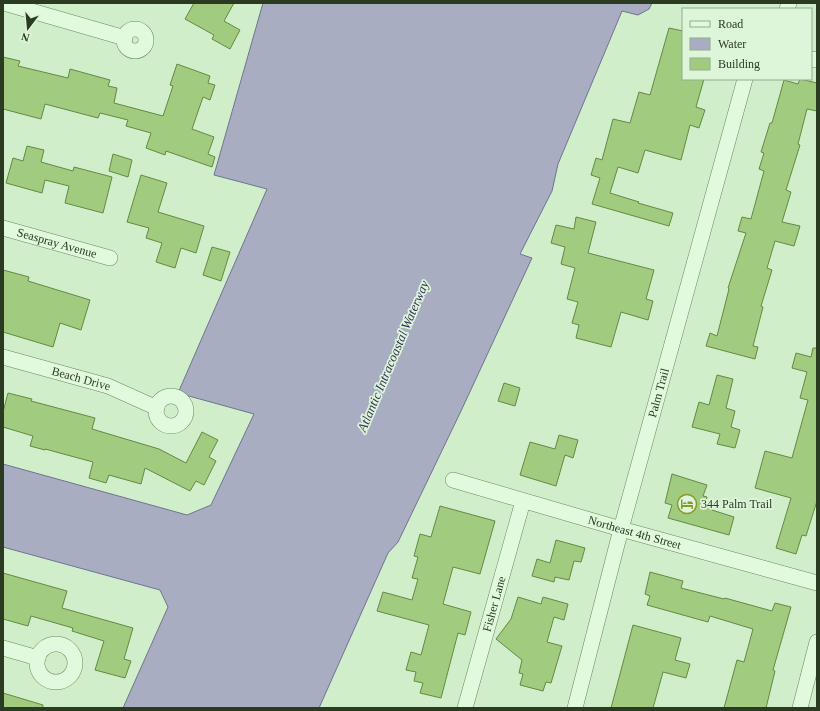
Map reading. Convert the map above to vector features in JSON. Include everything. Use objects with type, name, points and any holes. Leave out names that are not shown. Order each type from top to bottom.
[{"type":"street","points":[[4,3],[125,38]]},
{"type":"street","name":"Palm Trail","points":[[575,708],[622,529],[745,80]]},
{"type":"street","name":"Seaspray Avenue","points":[[3,228],[110,258]]},
{"type":"street","name":"Beach Drive","points":[[3,357],[108,386],[157,408]]},
{"type":"street","name":"Northeast 4th Street","points":[[453,480],[817,583]]},
{"type":"street","name":"Fisher Lane","points":[[465,708],[523,501]]},
{"type":"street","points":[[800,708],[817,642]]},
{"type":"street","points":[[3,648],[38,658]]},
{"type":"water","name":"Atlantic Intracoastal Waterway","points":[[263,3],[652,3],[649,9],[638,15],[622,11],[558,164],[552,191],[520,254],[532,258],[398,542],[388,553],[319,708],[123,708],[168,607],[160,590],[3,547],[3,464],[187,515],[211,505],[254,414],[178,393],[267,189],[214,175]]},
{"type":"building","points":[[194,3],[234,3],[224,21],[240,30],[230,49],[212,39],[214,35],[185,19]]},
{"type":"building","points":[[669,28],[682,31],[682,80],[704,80],[696,107],[705,110],[699,128],[690,125],[681,160],[645,150],[638,173],[618,167],[610,193],[673,213],[669,226],[592,204],[600,178],[591,175],[596,158],[602,160],[613,119],[630,123],[639,92],[650,95]]},
{"type":"building","points":[[3,57],[20,61],[18,66],[68,78],[70,69],[110,80],[108,86],[117,88],[114,103],[163,116],[173,86],[170,85],[177,64],[210,76],[208,83],[215,85],[210,100],[203,97],[192,129],[214,137],[208,154],[215,157],[212,167],[166,151],[165,155],[146,148],[151,133],[126,126],[128,120],[100,113],[98,118],[45,104],[41,119],[3,109]]},
{"type":"building","points":[[784,80],[798,84],[800,80],[817,83],[817,111],[807,109],[798,144],[800,145],[786,190],[791,192],[782,222],[800,226],[794,246],[775,241],[767,268],[772,270],[761,306],[763,307],[753,346],[758,347],[755,359],[706,346],[710,333],[717,336],[728,288],[746,233],[738,231],[742,217],[751,219],[764,171],[759,169],[764,153],[761,152],[770,123],[772,123]]},
{"type":"building","points":[[27,146],[44,150],[41,162],[73,171],[74,167],[112,177],[103,213],[65,203],[69,186],[45,180],[42,193],[6,183],[13,158],[23,161]]},
{"type":"building","points":[[113,154],[132,160],[128,177],[109,171]]},
{"type":"building","points":[[141,175],[167,183],[158,212],[204,226],[196,253],[181,248],[175,268],[156,262],[162,243],[146,238],[149,228],[127,222]]},
{"type":"building","points":[[576,217],[596,222],[588,253],[654,270],[646,299],[653,301],[648,320],[621,312],[611,347],[576,338],[579,325],[572,323],[578,302],[567,299],[575,268],[561,264],[565,247],[551,243],[556,225],[574,229]]},
{"type":"building","points":[[212,247],[230,252],[221,281],[203,275]]},
{"type":"building","points":[[3,270],[29,277],[28,281],[90,300],[81,330],[60,323],[53,347],[3,332]]},
{"type":"building","points":[[813,348],[817,348],[817,501],[806,536],[802,535],[796,554],[776,548],[791,498],[755,488],[765,451],[792,458],[808,400],[800,398],[807,372],[792,368],[796,353],[811,357]]},
{"type":"building","points":[[717,375],[733,379],[726,408],[735,411],[731,427],[740,430],[735,448],[717,444],[720,434],[692,427],[699,402],[709,405]]},
{"type":"building","points":[[504,383],[520,388],[515,406],[498,401]]},
{"type":"building","points":[[8,393],[32,399],[31,401],[95,418],[92,429],[159,449],[186,463],[202,432],[218,440],[209,457],[216,461],[204,485],[196,481],[190,491],[145,468],[141,484],[109,475],[106,483],[89,478],[93,462],[30,446],[33,436],[3,427],[3,412]]},
{"type":"building","points":[[559,435],[578,440],[573,458],[565,455],[556,486],[520,475],[530,442],[555,449]]},
{"type":"building","name":"344 Palm Trail","points":[[672,474],[707,485],[703,496],[707,497],[705,506],[712,510],[734,517],[729,535],[668,518],[672,505],[665,503]]},
{"type":"building","points":[[440,506],[495,521],[480,574],[453,567],[443,604],[471,612],[465,635],[458,633],[441,698],[420,693],[423,683],[414,681],[416,672],[406,670],[411,652],[421,655],[429,625],[377,611],[383,592],[412,600],[418,579],[412,578],[418,557],[414,556],[420,534],[431,537]]},
{"type":"building","points":[[556,540],[585,548],[581,562],[574,561],[569,580],[555,577],[554,582],[532,576],[537,559],[550,563]]},
{"type":"building","points":[[650,572],[683,581],[681,588],[772,611],[775,603],[791,607],[773,670],[775,671],[766,708],[724,708],[737,660],[744,662],[753,629],[710,616],[708,622],[647,605],[650,596],[645,594]]},
{"type":"building","points":[[3,573],[67,591],[62,608],[133,628],[124,659],[131,661],[125,678],[95,670],[104,641],[72,631],[73,628],[31,616],[28,626],[3,619]]},
{"type":"building","points":[[518,597],[541,604],[543,597],[568,604],[564,620],[554,617],[547,642],[562,646],[551,683],[546,682],[543,691],[520,685],[523,674],[519,673],[522,660],[496,639],[511,619]]},
{"type":"building","points":[[633,625],[681,638],[675,660],[690,664],[686,678],[663,672],[653,708],[611,708]]},
{"type":"building","points":[[3,693],[43,705],[43,708],[3,708]]},
{"type":"place","name":"344 Palm Trail","points":[[687,504]]}]
